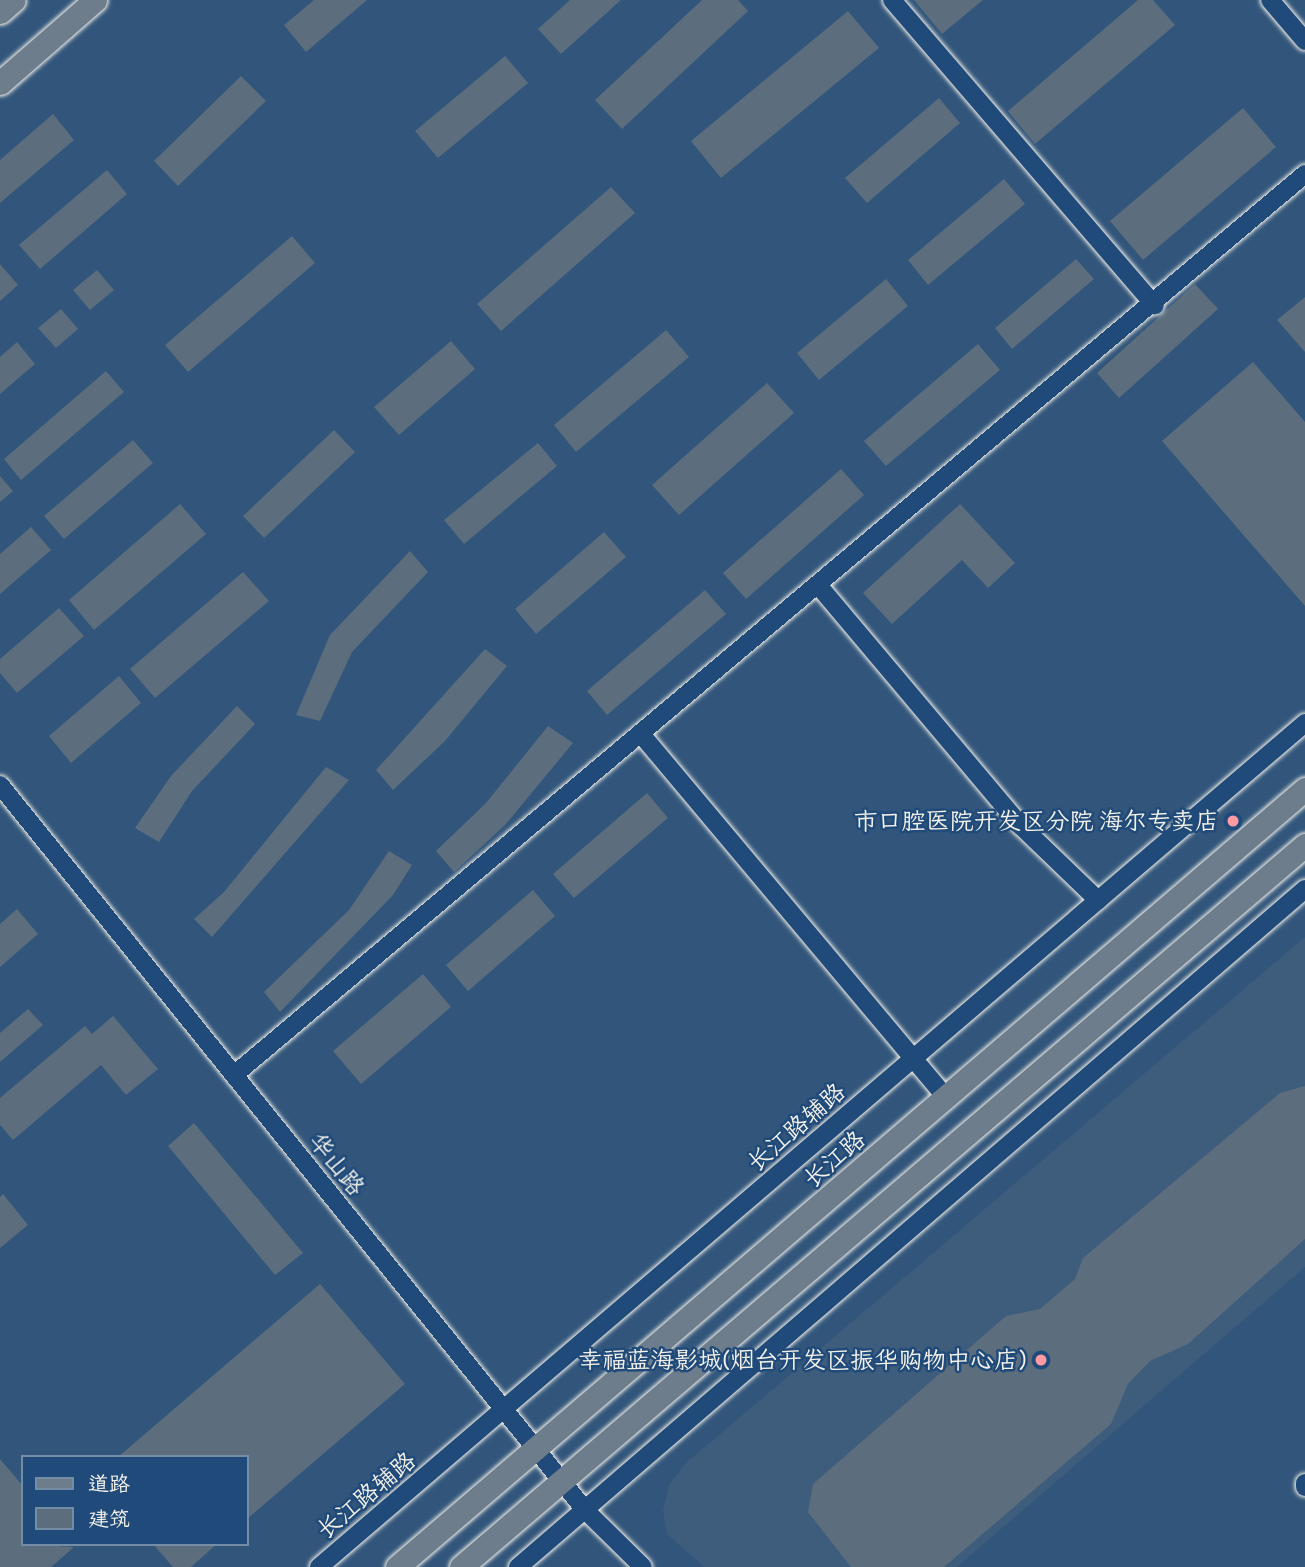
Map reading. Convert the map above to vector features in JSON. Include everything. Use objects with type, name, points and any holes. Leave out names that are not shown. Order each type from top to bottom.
[{"type":"main road","points":[[0,12],[14,0]]},
{"type":"main road","points":[[0,83],[95,0]]},
{"type":"main road","name":"长江路","points":[[397,1567],[1305,789]]},
{"type":"main road","points":[[461,1567],[1305,845]]},
{"type":"street","points":[[892,0],[1155,306]]},
{"type":"street","points":[[1270,0],[1305,41]]},
{"type":"street","points":[[234,1075],[1155,306],[1305,174]]},
{"type":"street","points":[[818,586],[1021,826],[1098,900]]},
{"type":"street","name":"长江路辅路","points":[[319,1567],[1305,723]]},
{"type":"street","points":[[641,734],[946,1097]]},
{"type":"street","name":"华山路","points":[[0,785],[538,1447],[585,1510],[643,1567]]},
{"type":"street","points":[[518,1567],[1305,889]]},
{"type":"shaded area","points":[[1305,937],[1305,1267],[957,1567],[704,1567],[667,1534],[663,1511],[669,1484],[687,1462]]},
{"type":"building","points":[[314,0],[367,0],[306,52],[284,25]]},
{"type":"building","points":[[570,0],[621,0],[561,54],[538,29]]},
{"type":"building","points":[[702,0],[738,0],[748,11],[622,129],[595,100]]},
{"type":"building","points":[[914,0],[983,0],[942,34]]},
{"type":"building","points":[[1138,0],[1153,0],[1175,25],[1035,144],[1008,111]]},
{"type":"building","points":[[848,11],[879,48],[721,178],[691,141]]},
{"type":"building","points":[[505,56],[528,83],[438,158],[415,131]]},
{"type":"building","points":[[241,76],[266,101],[178,186],[154,161]]},
{"type":"building","points":[[939,98],[960,123],[867,203],[845,178]]},
{"type":"building","points":[[1243,108],[1276,147],[1143,260],[1110,221]]},
{"type":"building","points":[[53,114],[74,140],[0,203],[0,160]]},
{"type":"building","points":[[107,170],[127,194],[40,269],[19,245]]},
{"type":"building","points":[[1004,179],[1025,204],[928,285],[908,260]]},
{"type":"building","points":[[611,187],[635,213],[501,331],[477,304]]},
{"type":"building","points":[[292,236],[315,263],[188,372],[165,345]]},
{"type":"building","points":[[1076,259],[1094,279],[1012,349],[995,328]]},
{"type":"building","points":[[0,264],[18,285],[0,301]]},
{"type":"building","points":[[97,270],[114,290],[90,310],[73,290]]},
{"type":"building","points":[[886,279],[908,306],[819,380],[797,353]]},
{"type":"building","points":[[1195,284],[1218,309],[1119,398],[1097,373]]},
{"type":"building","points":[[1305,297],[1305,352],[1277,320]]},
{"type":"building","points":[[61,309],[78,329],[56,348],[38,328]]},
{"type":"building","points":[[666,330],[689,357],[576,452],[554,425]]},
{"type":"building","points":[[451,341],[475,369],[399,435],[374,407]]},
{"type":"building","points":[[17,342],[35,364],[0,394],[0,357]]},
{"type":"building","points":[[978,344],[1000,370],[886,466],[864,441]]},
{"type":"building","points":[[1253,362],[1305,422],[1305,606],[1162,441]]},
{"type":"building","points":[[106,371],[124,392],[21,480],[4,459]]},
{"type":"building","points":[[767,383],[794,413],[679,515],[652,485]]},
{"type":"building","points":[[334,430],[355,452],[264,538],[243,516]]},
{"type":"building","points":[[133,440],[153,463],[64,539],[44,516]]},
{"type":"building","points":[[538,443],[557,466],[464,544],[444,520]]},
{"type":"building","points":[[841,469],[864,495],[746,599],[723,573]]},
{"type":"building","points":[[0,476],[13,491],[0,502]]},
{"type":"building","points":[[180,504],[206,534],[94,630],[69,600]]},
{"type":"building","points":[[960,504],[1015,563],[988,588],[962,560],[892,624],[863,593]]},
{"type":"building","points":[[31,527],[51,550],[0,594],[0,554]]},
{"type":"building","points":[[604,532],[626,557],[536,634],[515,609]]},
{"type":"building","points":[[410,551],[428,572],[352,652],[320,721],[296,715],[330,635]]},
{"type":"building","points":[[243,572],[269,601],[155,698],[130,669]]},
{"type":"building","points":[[705,590],[726,614],[607,715],[587,691]]},
{"type":"building","points":[[59,608],[84,636],[17,693],[0,673],[0,659]]},
{"type":"building","points":[[485,649],[507,666],[445,741],[393,790],[376,770]]},
{"type":"building","points":[[119,676],[141,703],[71,763],[49,736]]},
{"type":"building","points":[[237,706],[255,724],[192,791],[159,842],[135,828],[171,776]]},
{"type":"building","points":[[548,726],[573,743],[505,825],[454,872],[436,851],[486,803]]},
{"type":"building","points":[[326,767],[349,780],[212,937],[194,919],[224,892]]},
{"type":"building","points":[[647,793],[668,818],[574,898],[553,874]]},
{"type":"building","points":[[389,851],[412,865],[393,895],[280,1012],[264,992],[349,910]]},
{"type":"building","points":[[533,890],[555,916],[468,991],[446,965]]},
{"type":"building","points":[[17,909],[38,934],[0,967],[0,924]]},
{"type":"building","points":[[423,974],[451,1007],[361,1084],[333,1051]]},
{"type":"building","points":[[28,1009],[43,1025],[0,1062],[0,1033]]},
{"type":"building","points":[[113,1016],[158,1069],[126,1095],[101,1065],[13,1140],[0,1125],[0,1098],[85,1026],[92,1034]]},
{"type":"building","points":[[1305,1086],[1305,1239],[1188,1344],[1150,1361],[1128,1384],[1111,1424],[944,1567],[851,1567],[808,1512],[813,1484],[1006,1316],[1040,1309],[1075,1279],[1083,1258],[1280,1093]]},
{"type":"building","points":[[194,1123],[303,1253],[275,1275],[168,1146]]},
{"type":"building","points":[[3,1194],[28,1225],[0,1248],[0,1197]]},
{"type":"building","points":[[320,1284],[405,1384],[248,1518],[248,1455],[120,1455]]},
{"type":"building","points":[[0,1459],[21,1484],[21,1546],[74,1547],[51,1567],[0,1567]]},
{"type":"building","points":[[155,1546],[215,1546],[191,1567],[173,1567]]},
{"type":"place","name":"市口腔医院开发区分院 海尔专卖店","points":[[1233,821]]},
{"type":"place","name":"幸福蓝海影城(烟台开发区振华购物中心店)","points":[[1041,1360]]}]
